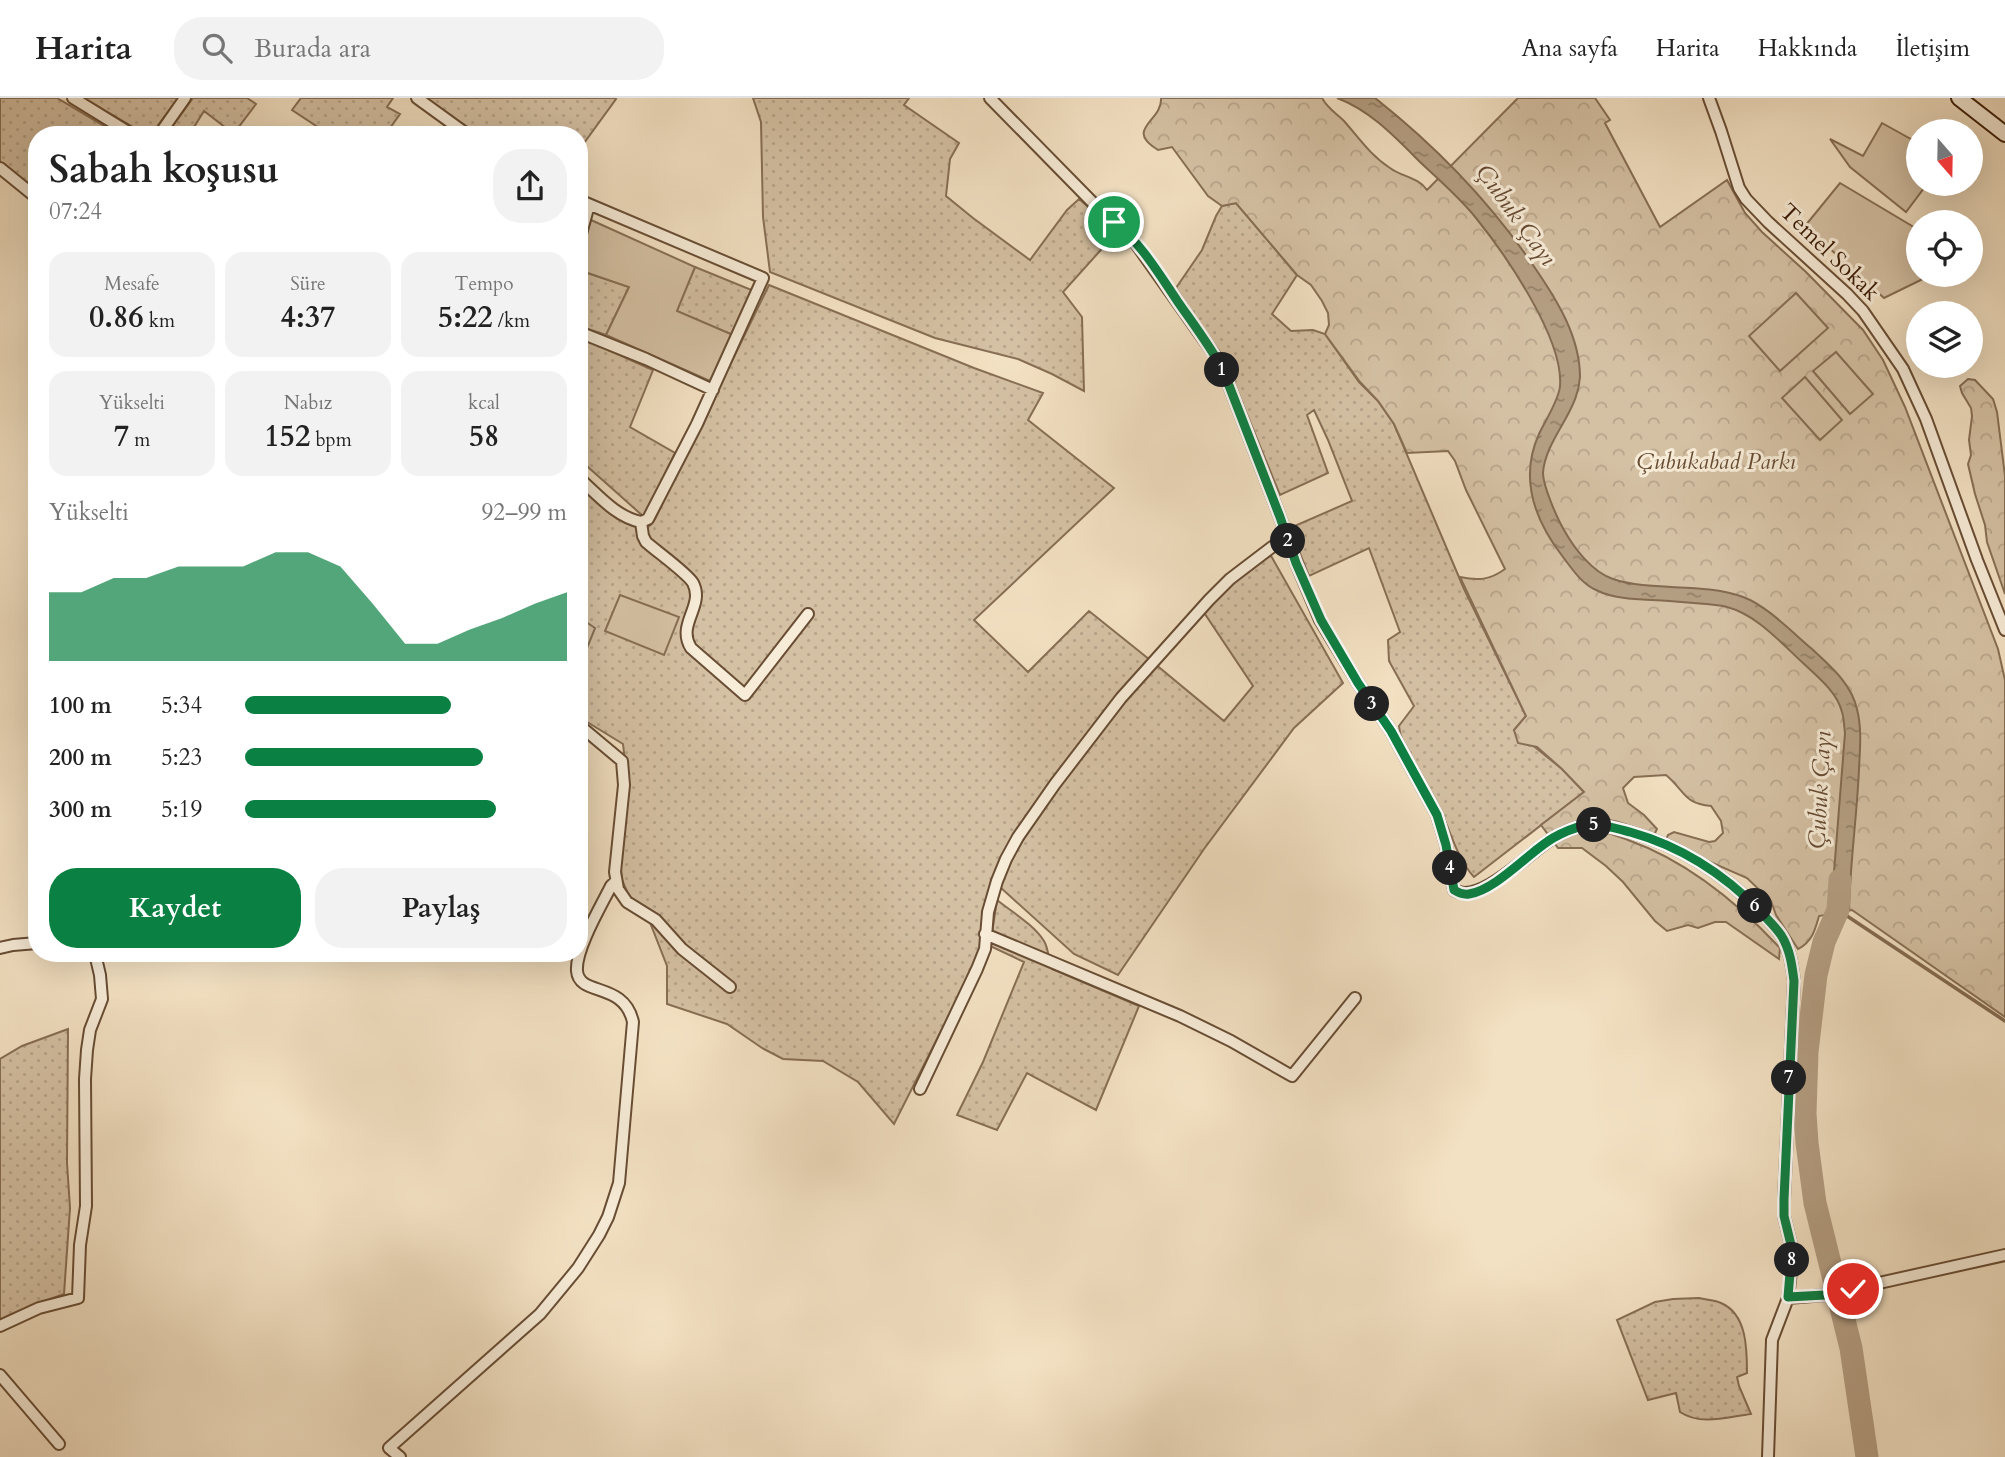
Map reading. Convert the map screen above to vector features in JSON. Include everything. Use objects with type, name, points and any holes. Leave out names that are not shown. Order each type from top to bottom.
[{"type":"main road","points":[[1959,98],[2005,134]]},
{"type":"street","points":[[72,98],[118,126]]},
{"type":"street","points":[[165,126],[185,98]]},
{"type":"street","points":[[417,98],[456,126]]},
{"type":"street","points":[[990,98],[1134,241],[1214,354],[1223,370],[1296,563],[1321,620],[1358,683],[1391,731],[1437,815],[1446,845],[1454,890],[1468,895],[1487,887],[1553,838],[1583,826],[1596,825],[1646,837],[1699,861],[1745,896],[1781,935],[1790,955],[1794,981],[1784,1199],[1784,1216],[1792,1249],[1788,1297],[1772,1340],[1768,1457]]},
{"type":"street","name":"Temel Sokak","points":[[1709,98],[1739,188],[1746,199],[1847,294],[1871,321],[1902,369],[1926,419],[2005,631]]},
{"type":"street","points":[[0,169],[28,191]]},
{"type":"street","points":[[588,205],[763,278],[713,390],[648,519],[641,522],[620,514],[588,486]]},
{"type":"street","points":[[588,336],[713,390]]},
{"type":"street","points":[[641,522],[646,542],[694,584],[696,595],[686,628],[691,648],[745,695],[808,614]]},
{"type":"street","points":[[920,1089],[977,969],[985,948],[988,912],[997,881],[1018,837],[1072,760],[1121,698],[1230,579],[1272,547]]},
{"type":"street","points":[[588,733],[622,761],[624,785],[616,845],[618,889],[627,902],[656,920],[682,949],[730,987]]},
{"type":"street","points":[[588,934],[611,886],[616,881]]},
{"type":"street","points":[[985,934],[1180,1016],[1292,1076],[1355,998]]},
{"type":"street","points":[[0,948],[28,944]]},
{"type":"street","points":[[0,1326],[39,1308],[78,1298],[80,1245],[86,1206],[87,1050],[90,1030],[102,999],[97,962]]},
{"type":"street","points":[[400,1457],[389,1448],[540,1314],[589,1252],[608,1217],[618,1182],[633,1022],[624,1002],[613,994],[585,985],[579,979],[576,968],[578,962]]},
{"type":"street","points":[[1788,1297],[1825,1295],[2005,1255]]},
{"type":"street","points":[[0,1374],[60,1444]]},
{"type":"green space","points":[[0,98],[57,98],[104,126],[28,126],[28,184],[0,162]]},
{"type":"green space","points":[[83,98],[178,98],[158,126],[131,126]]},
{"type":"green space","points":[[193,98],[247,98],[256,104],[240,126],[223,126],[204,111],[195,126],[173,126]]},
{"type":"green space","points":[[301,98],[393,98],[387,107],[400,114],[391,126],[316,126],[292,110]]},
{"type":"green space","points":[[425,98],[616,99],[588,138],[588,126],[466,126]]},
{"type":"green space","points":[[753,98],[909,98],[904,105],[959,143],[950,159],[946,196],[1030,260],[1067,210],[1079,199],[1112,227],[1108,242],[1063,292],[1082,317],[1084,391],[1018,359],[935,338],[770,272],[763,217],[761,122]]},
{"type":"green space","name":"Çubukabad Parkı","points":[[1161,98],[1322,98],[1377,158],[1395,171],[1419,182],[1427,190],[1518,98],[1595,98],[1610,120],[1605,123],[1660,227],[1727,180],[1745,213],[1863,330],[1883,360],[1905,407],[1998,649],[2005,680],[2005,1017],[1852,910],[1819,916],[1810,939],[1798,949],[1776,915],[1771,901],[1747,878],[1665,842],[1668,835],[1674,832],[1709,842],[1715,841],[1723,833],[1721,821],[1711,806],[1690,800],[1666,775],[1634,777],[1623,788],[1628,803],[1657,829],[1654,835],[1626,824],[1597,819],[1578,824],[1561,840],[1579,831],[1596,830],[1628,840],[1671,859],[1710,885],[1747,915],[1780,948],[1779,959],[1726,922],[1715,922],[1698,928],[1688,925],[1667,931],[1606,866],[1582,848],[1558,848],[1541,825],[1584,792],[1537,747],[1518,743],[1514,730],[1526,716],[1460,577],[1484,579],[1505,569],[1466,490],[1455,461],[1448,451],[1407,453],[1394,424],[1325,334],[1329,325],[1328,313],[1311,285],[1297,275],[1236,203],[1222,206],[1208,196],[1172,147],[1158,150],[1148,143],[1144,130],[1160,106]]},
{"type":"green space","points":[[1882,123],[1906,136],[1906,196],[1918,196],[1906,212],[1850,167],[1830,139],[1863,156]]},
{"type":"green space","points":[[1840,183],[1906,222],[1906,287],[1884,298],[1805,226]]},
{"type":"green space","points":[[1236,203],[1297,275],[1272,314],[1291,331],[1313,330],[1325,334],[1359,382],[1378,401],[1394,424],[1464,589],[1526,716],[1514,730],[1562,769],[1584,792],[1474,877],[1459,855],[1442,814],[1410,760],[1401,737],[1399,726],[1414,706],[1389,661],[1388,640],[1400,632],[1369,548],[1309,576],[1290,528],[1352,501],[1314,410],[1307,415],[1328,473],[1280,495],[1226,363],[1176,288],[1202,250],[1222,206]]},
{"type":"green space","points":[[591,220],[695,267],[677,311],[733,335],[710,381],[606,335],[629,287],[588,273],[588,229]]},
{"type":"green space","points":[[695,267],[754,291],[733,335],[676,311]]},
{"type":"green space","points":[[588,273],[629,287],[606,335],[588,329]]},
{"type":"green space","points":[[769,285],[1043,393],[1028,420],[1114,488],[974,620],[1028,672],[1089,611],[1150,660],[1001,861],[980,954],[894,1124],[858,1082],[823,1061],[783,1059],[727,1024],[667,1004],[667,966],[649,920],[629,896],[622,880],[620,858],[627,778],[623,744],[588,723],[588,491],[622,520],[632,525],[648,527],[655,519]]},
{"type":"green space","points":[[1796,293],[1828,328],[1780,371],[1749,336]]},
{"type":"green space","points":[[588,341],[653,370],[630,427],[675,453],[644,517],[588,467]]},
{"type":"green space","points":[[1836,352],[1873,394],[1850,414],[1813,371]]},
{"type":"green space","points":[[1805,377],[1842,420],[1820,440],[1782,398]]},
{"type":"green space","points":[[1968,379],[1975,380],[1993,399],[1997,412],[2005,476],[2005,594],[1987,542],[1968,464],[1971,455],[1969,440],[1972,416],[1960,386]]},
{"type":"green space","points":[[1270,554],[1343,683],[1294,728],[1204,849],[1118,975],[1074,954],[1000,887],[1015,855],[1043,810],[1113,715],[1155,664],[1224,721],[1253,686],[1203,611],[1228,584]]},
{"type":"green space","points":[[620,595],[679,617],[664,655],[605,631]]},
{"type":"green space","points":[[588,623],[595,628],[588,646]]},
{"type":"green space","points":[[997,900],[1040,935],[1046,944],[1052,969],[1139,1006],[1096,1110],[1027,1073],[997,1130],[957,1115],[983,1062],[1024,962],[990,946]]},
{"type":"green space","points":[[68,1029],[67,1163],[70,1208],[64,1294],[0,1322],[0,1059],[22,1046]]},
{"type":"green space","points":[[1699,1298],[1719,1302],[1730,1308],[1741,1324],[1746,1343],[1747,1373],[1737,1377],[1751,1414],[1697,1419],[1680,1412],[1676,1393],[1648,1400],[1617,1320],[1655,1302]]},
{"type":"water","points":[[1337,98],[1375,98],[1420,136],[1462,177],[1500,221],[1559,306],[1572,333],[1580,377],[1569,413],[1548,451],[1543,473],[1558,518],[1584,559],[1605,576],[1628,583],[1727,592],[1752,601],[1812,649],[1850,691],[1857,709],[1860,739],[1849,910],[1831,910],[1845,733],[1843,714],[1836,698],[1777,638],[1738,611],[1719,605],[1632,599],[1604,594],[1591,587],[1574,571],[1545,529],[1530,483],[1533,450],[1560,386],[1559,367],[1543,322],[1502,253],[1463,203],[1382,126],[1361,110]]},
{"type":"waterway","name":"Çubuk Çayı","points":[[1840,880],[1838,910],[1824,942],[1816,975],[1807,1052],[1805,1113],[1815,1203],[1851,1348],[1867,1457]]},
{"type":"waterway","points":[[1838,910],[2005,1021]]},
{"type":"route","points":[[1114,222],[1125,230],[1163,279],[1223,370],[1296,563],[1321,620],[1358,683],[1391,731],[1437,815],[1446,845],[1454,890],[1468,895],[1487,887],[1553,838],[1583,826],[1596,825],[1646,837],[1699,861],[1745,896],[1781,935],[1790,955],[1794,981],[1784,1199],[1784,1216],[1792,1249],[1788,1297],[1825,1295],[1853,1289]]}]
